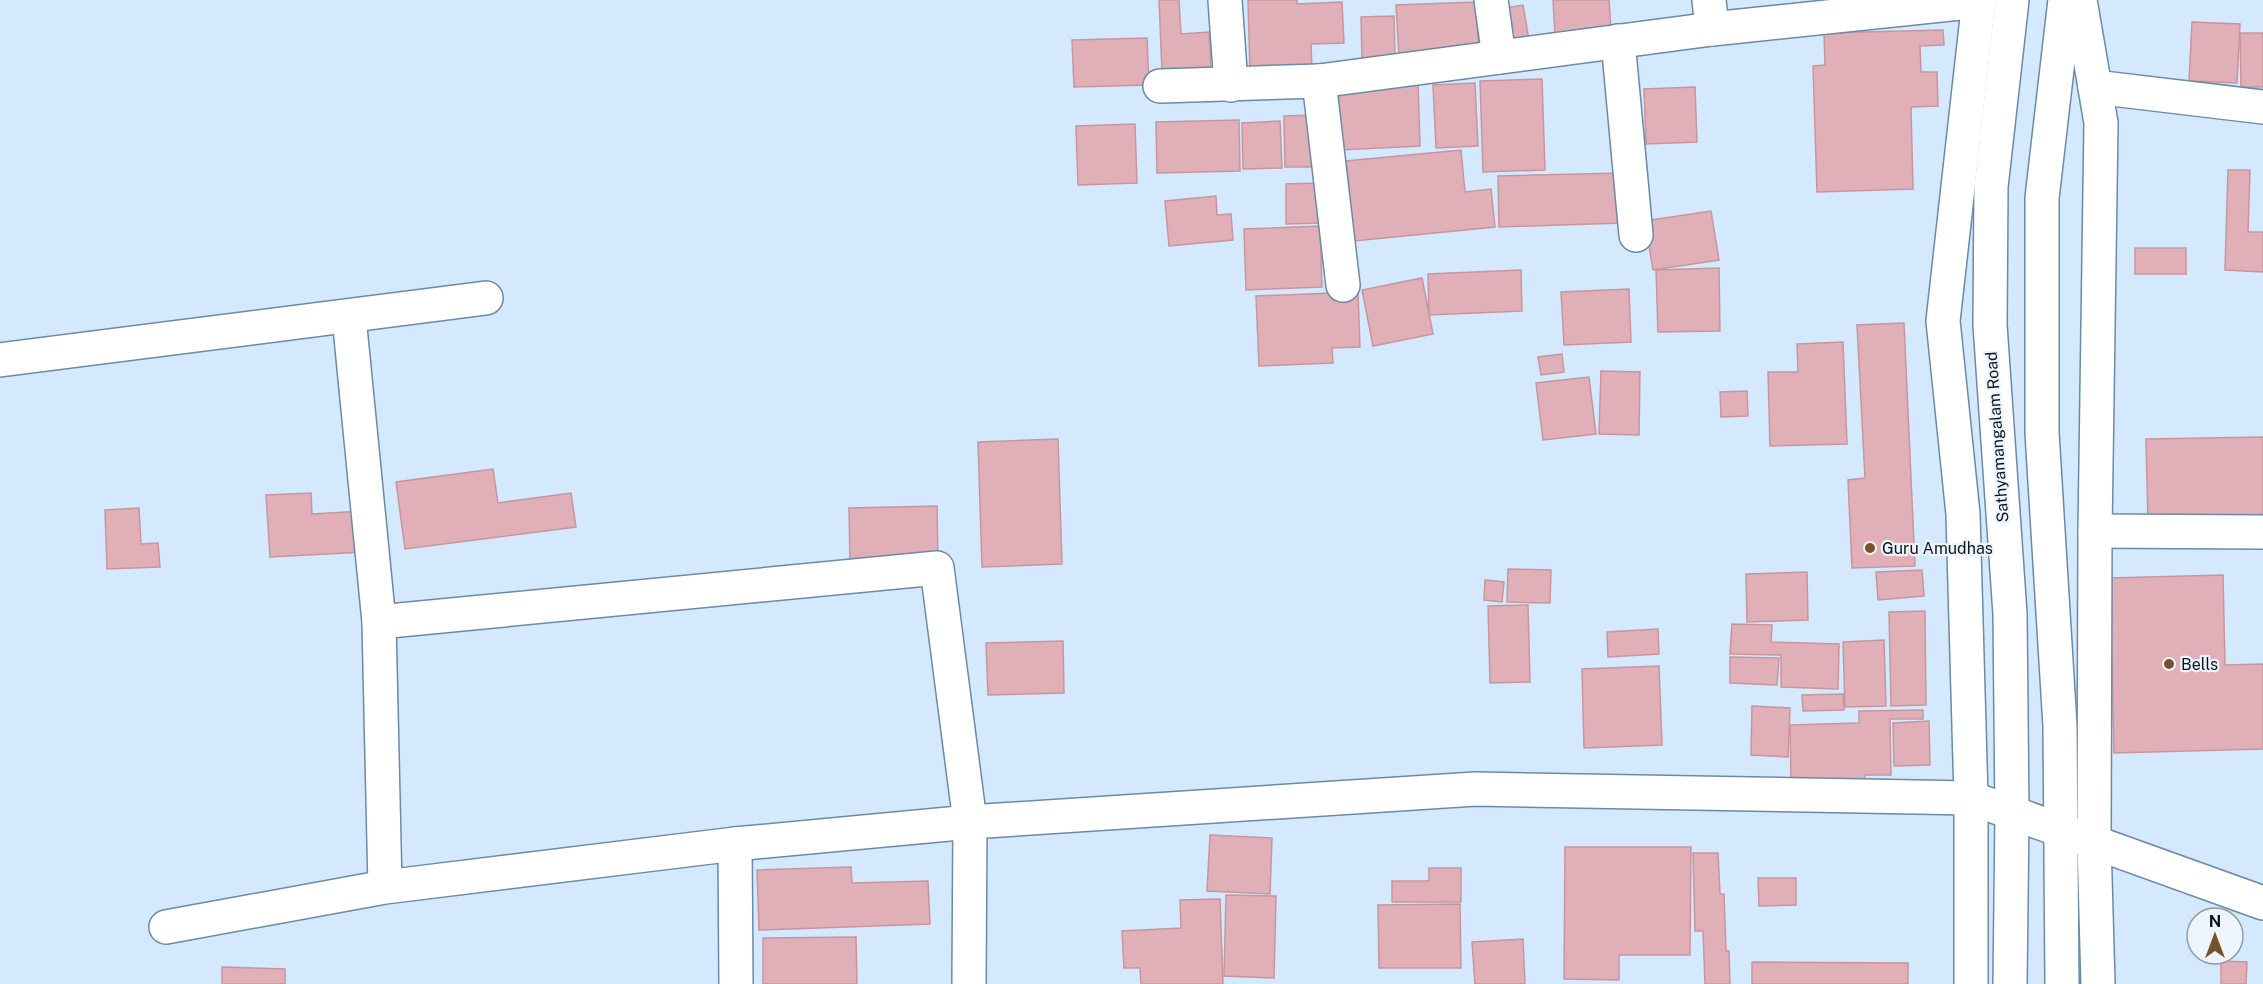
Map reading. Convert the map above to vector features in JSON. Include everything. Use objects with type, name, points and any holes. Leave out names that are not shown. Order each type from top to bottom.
[{"type":"main road","points":[[1225,0],[1231,85]]},
{"type":"main road","points":[[1491,0],[1499,57]]},
{"type":"main road","name":"Sathyamangalam Road","points":[[2010,984],[2012,814],[2010,614],[1990,313],[1991,187],[2012,0]]},
{"type":"main road","points":[[2062,984],[2060,726],[2042,433],[2042,198],[2065,0]]},
{"type":"main road","points":[[2080,0],[2101,123],[2095,531],[2094,842],[2098,984]]},
{"type":"main road","points":[[1160,86],[1318,81],[1618,41],[1711,15],[1979,1],[1942,321],[1963,513],[1971,798],[1971,984]]},
{"type":"main road","points":[[1618,41],[1636,235]]},
{"type":"main road","points":[[1318,81],[1343,285]]},
{"type":"main road","points":[[2095,87],[2263,107]]},
{"type":"main road","points":[[0,360],[349,318],[486,298]]},
{"type":"main road","points":[[349,318],[379,622],[385,887]]},
{"type":"main road","points":[[2095,531],[2263,532]]},
{"type":"main road","points":[[379,622],[938,568],[970,822],[969,984]]},
{"type":"main road","points":[[166,927],[385,887],[735,844],[970,822],[1475,789],[1971,798],[2263,903]]},
{"type":"main road","points":[[735,844],[736,984]]},
{"type":"building","points":[[1159,0],[1179,0],[1181,34],[1209,32],[1211,69],[1162,72]]},
{"type":"building","points":[[1248,0],[1297,0],[1297,4],[1342,2],[1344,43],[1311,44],[1312,70],[1250,72]]},
{"type":"building","points":[[1553,0],[1609,0],[1611,30],[1555,34]]},
{"type":"building","points":[[1476,2],[1479,53],[1399,57],[1396,5]]},
{"type":"building","points":[[1523,5],[1529,40],[1510,43],[1504,8]]},
{"type":"building","points":[[1394,16],[1395,59],[1362,60],[1361,17]]},
{"type":"building","points":[[2192,22],[2240,24],[2237,83],[2189,81]]},
{"type":"building","points":[[1943,30],[1944,45],[1920,46],[1921,72],[1937,72],[1938,106],[1911,107],[1913,189],[1817,192],[1813,66],[1825,65],[1824,33]]},
{"type":"building","points":[[2240,33],[2263,33],[2263,87],[2241,87]]},
{"type":"building","points":[[1147,38],[1149,85],[1074,87],[1072,40]]},
{"type":"building","points":[[1542,79],[1545,170],[1483,172],[1480,81]]},
{"type":"building","points":[[1418,83],[1420,146],[1340,150],[1338,86]]},
{"type":"building","points":[[1475,83],[1478,146],[1436,148],[1433,85]]},
{"type":"building","points":[[1695,87],[1697,142],[1646,144],[1644,89]]},
{"type":"building","points":[[1314,115],[1316,167],[1285,167],[1284,116]]},
{"type":"building","points":[[1239,120],[1240,171],[1157,173],[1156,122]]},
{"type":"building","points":[[1280,121],[1282,168],[1243,169],[1242,123]]},
{"type":"building","points":[[1135,124],[1137,183],[1078,185],[1076,126]]},
{"type":"building","points":[[1461,150],[1465,192],[1491,189],[1495,227],[1354,241],[1346,161]]},
{"type":"building","points":[[2228,170],[2250,170],[2248,232],[2263,232],[2263,272],[2225,270]]},
{"type":"building","points":[[1621,173],[1622,223],[1499,227],[1498,176]]},
{"type":"building","points":[[1319,183],[1319,223],[1286,224],[1286,184]]},
{"type":"building","points":[[1216,196],[1217,215],[1231,214],[1233,240],[1169,246],[1165,201]]},
{"type":"building","points":[[1711,211],[1719,260],[1653,270],[1645,221]]},
{"type":"building","points":[[1320,226],[1322,287],[1246,290],[1244,229]]},
{"type":"building","points":[[2135,248],[2186,248],[2186,274],[2135,274]]},
{"type":"building","points":[[1719,268],[1720,331],[1658,332],[1656,270]]},
{"type":"building","points":[[1521,270],[1522,311],[1429,315],[1428,274]]},
{"type":"building","points":[[1422,278],[1433,334],[1373,346],[1362,290]]},
{"type":"building","points":[[1629,289],[1631,342],[1564,345],[1561,292]]},
{"type":"building","points":[[1358,292],[1360,347],[1332,348],[1333,363],[1259,366],[1256,296]]},
{"type":"building","points":[[1904,323],[1915,566],[1852,568],[1848,480],[1865,478],[1857,325]]},
{"type":"building","points":[[1843,342],[1847,444],[1770,446],[1768,372],[1798,372],[1797,344]]},
{"type":"building","points":[[1562,354],[1564,372],[1541,375],[1538,357]]},
{"type":"building","points":[[1601,371],[1640,372],[1639,435],[1599,434]]},
{"type":"building","points":[[1589,377],[1596,434],[1543,440],[1536,383]]},
{"type":"building","points":[[1747,391],[1748,416],[1721,417],[1720,392]]},
{"type":"building","points":[[2263,437],[2263,522],[2148,524],[2146,439]]},
{"type":"building","points":[[1058,439],[1062,564],[982,567],[978,442]]},
{"type":"building","points":[[493,469],[498,503],[571,493],[576,527],[405,549],[396,482]]},
{"type":"building","points":[[311,493],[312,514],[363,511],[365,552],[270,557],[266,495]]},
{"type":"building","points":[[937,506],[938,561],[850,562],[849,508]]},
{"type":"building","points":[[139,508],[141,544],[158,543],[160,567],[107,569],[105,510]]},
{"type":"building","points":[[1508,569],[1551,570],[1550,603],[1507,602]]},
{"type":"building","points":[[1922,570],[1924,596],[1878,600],[1876,572]]},
{"type":"building","points":[[1807,572],[1808,620],[1747,622],[1746,574]]},
{"type":"building","name":"Bells","points":[[2223,575],[2225,665],[2263,664],[2263,749],[2114,753],[2110,578]]},
{"type":"building","points":[[1485,580],[1504,582],[1502,602],[1484,600]]},
{"type":"building","points":[[1528,605],[1530,682],[1490,683],[1488,606]]},
{"type":"building","points":[[1925,611],[1926,705],[1891,706],[1889,612]]},
{"type":"building","points":[[1732,624],[1772,625],[1771,642],[1839,644],[1838,689],[1781,687],[1781,655],[1730,654]]},
{"type":"building","points":[[1658,629],[1659,654],[1608,657],[1607,632]]},
{"type":"building","points":[[1884,640],[1886,706],[1845,707],[1843,642]]},
{"type":"building","points":[[1063,641],[1064,693],[988,695],[986,643]]},
{"type":"building","points":[[1730,657],[1779,658],[1777,685],[1730,683]]},
{"type":"building","points":[[1659,666],[1662,745],[1584,748],[1582,669]]},
{"type":"building","points":[[1843,694],[1844,710],[1803,711],[1802,695]]},
{"type":"building","points":[[1752,706],[1790,708],[1788,757],[1751,755]]},
{"type":"building","points":[[1923,710],[1923,719],[1890,719],[1891,775],[1865,775],[1865,779],[1791,780],[1790,725],[1859,723],[1859,711]]},
{"type":"building","points":[[1929,721],[1930,765],[1894,766],[1893,723]]},
{"type":"building","points":[[1210,835],[1272,838],[1270,894],[1207,891]]},
{"type":"building","points":[[1565,847],[1691,847],[1690,955],[1619,955],[1619,980],[1564,979]]},
{"type":"building","points":[[1693,853],[1718,853],[1720,894],[1724,894],[1730,984],[1705,984],[1703,931],[1695,931]]},
{"type":"building","points":[[851,867],[852,883],[928,881],[930,924],[759,930],[757,870]]},
{"type":"building","points":[[1429,868],[1461,868],[1461,902],[1392,902],[1392,881],[1429,881]]},
{"type":"building","points":[[1758,878],[1796,878],[1796,905],[1759,906]]},
{"type":"building","points":[[1226,895],[1276,896],[1274,978],[1224,976]]},
{"type":"building","points":[[1220,899],[1223,984],[1141,984],[1140,968],[1124,968],[1122,931],[1181,928],[1180,900]]},
{"type":"building","points":[[1460,904],[1461,968],[1379,968],[1378,905]]},
{"type":"building","points":[[856,937],[857,984],[763,984],[763,938]]},
{"type":"building","points":[[1523,939],[1525,984],[1475,984],[1472,942]]},
{"type":"building","points":[[1752,962],[1908,963],[1908,984],[1752,984]]},
{"type":"building","points":[[2245,962],[2247,962],[2246,984],[2221,984],[2221,966],[2245,966]]},
{"type":"building","points":[[222,967],[285,969],[285,984],[222,984]]},
{"type":"place","name":"Guru Amudhas","points":[[1870,548]]},
{"type":"place","name":"Bells","points":[[2169,664]]}]
